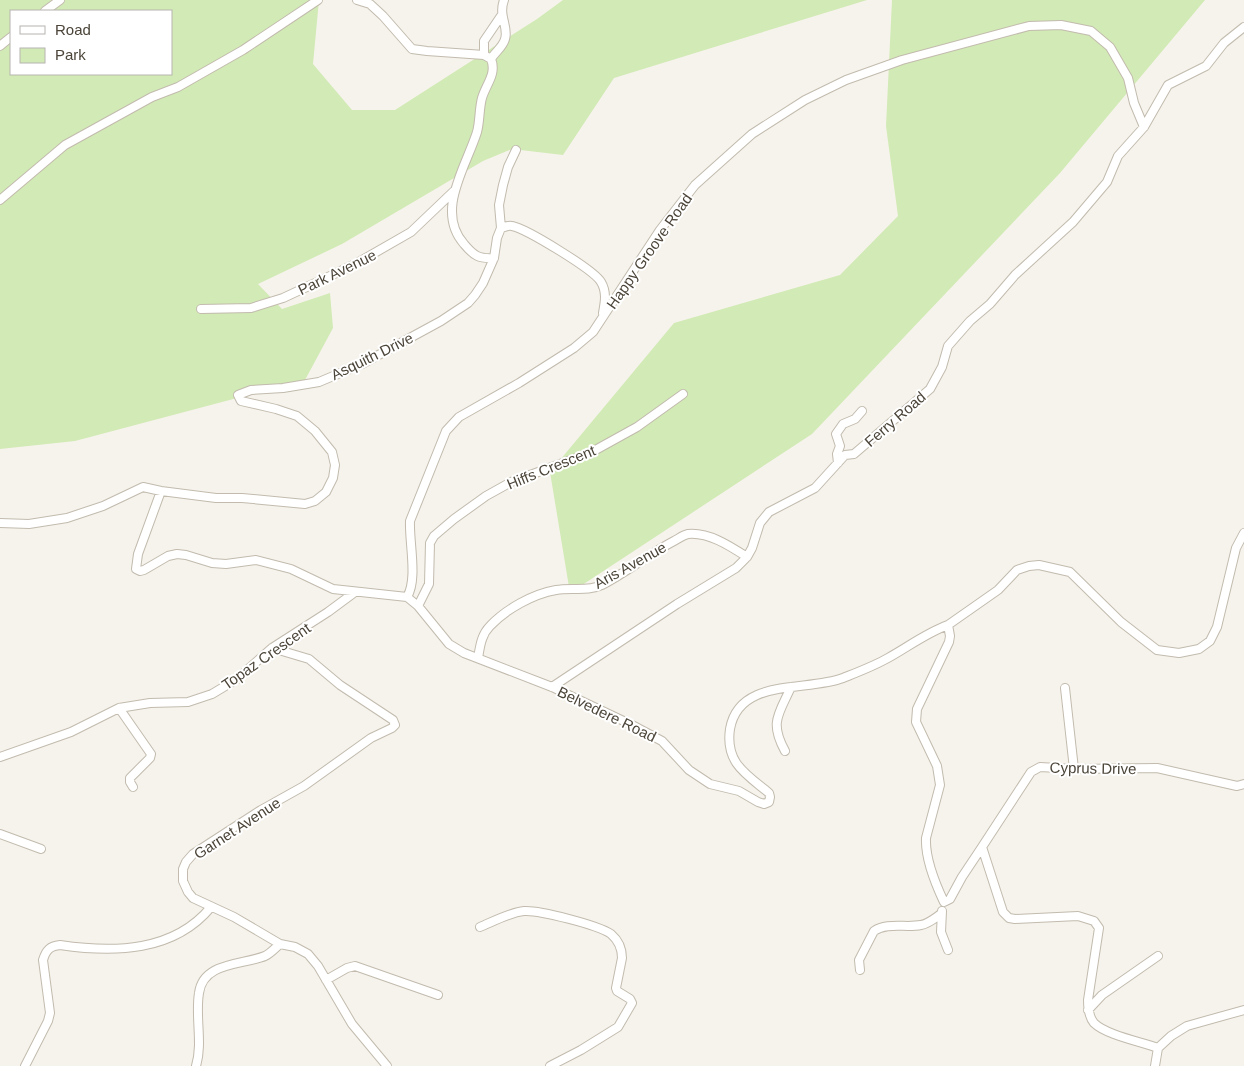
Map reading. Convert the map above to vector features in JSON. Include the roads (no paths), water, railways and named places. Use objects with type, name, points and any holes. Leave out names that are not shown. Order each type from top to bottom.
[{"type":"street","points":[[46,10],[60,0]]},
{"type":"street","points":[[0,200],[66,145],[152,97],[178,87],[243,50],[318,0]]},
{"type":"street","points":[[358,0],[370,4],[412,49],[487,57]]},
{"type":"street","points":[[494,258],[482,258],[470,252],[459,238],[452,216],[454,191],[476,133],[482,97],[494,68],[487,57],[484,41],[501,16],[504,0]]},
{"type":"street","points":[[487,57],[505,38],[506,32],[501,16]]},
{"type":"street","name":"Happy Groove Road","points":[[407,597],[413,584],[409,537],[410,521],[446,431],[459,417],[519,383],[574,348],[593,332],[660,230],[695,185],[752,134],[805,100],[846,80],[902,60],[1029,26],[1061,25],[1090,30],[1110,47],[1128,78],[1134,103],[1144,127]]},
{"type":"street","name":"Ferry Road","points":[[552,686],[677,604],[736,568],[747,557],[760,523],[769,512],[815,488],[845,454],[854,454],[930,389],[942,367],[948,346],[970,321],[990,304],[1015,275],[1073,222],[1107,182],[1118,156],[1144,127],[1168,85],[1206,66],[1224,43],[1244,28]]},
{"type":"street","points":[[0,46],[10,38]]},
{"type":"street","name":"Asquith Drive","points":[[161,492],[305,504],[315,501],[326,492],[333,478],[335,465],[332,452],[315,431],[297,416],[241,401],[238,395],[251,390],[283,388],[318,382],[362,364],[440,321],[468,303],[483,283],[494,258],[496,238],[501,228],[499,205],[503,185],[508,167],[516,150]]},
{"type":"street","name":"Park Avenue","points":[[201,309],[251,308],[283,298],[326,278],[357,263],[411,232],[454,191]]},
{"type":"street","points":[[501,228],[512,226],[541,240],[592,273],[601,282],[606,298],[603,317]]},
{"type":"street","name":"Hiffs Crescent","points":[[418,606],[429,584],[428,553],[430,543],[434,536],[454,518],[486,496],[511,482],[590,453],[637,428],[683,394]]},
{"type":"street","points":[[838,463],[837,454],[840,446],[836,434],[843,424],[855,419],[862,411]]},
{"type":"street","points":[[0,523],[29,524],[67,518],[103,506],[143,487],[161,492],[138,554],[136,569],[140,572],[168,556],[177,554],[212,563],[226,564],[256,560],[291,569],[333,589],[407,597]]},
{"type":"street","name":"Belvedere Road","points":[[407,597],[418,606],[449,644],[464,653],[552,686],[632,724],[662,741],[689,770],[710,784],[739,791],[764,804],[769,802],[769,793],[744,774],[733,758],[728,741],[731,726],[737,712],[754,695],[839,680],[859,672],[888,658],[932,631],[948,625],[998,590],[1017,570],[1029,566],[1056,568],[1070,572],[1120,622],[1157,650],[1180,653],[1199,649],[1210,641],[1217,628],[1236,548],[1244,533]]},
{"type":"street","name":"Aris Avenue","points":[[478,658],[481,641],[489,627],[512,608],[531,598],[557,590],[585,590],[600,586],[660,548],[687,534],[709,536],[729,545],[747,557]]},
{"type":"street","name":"Topaz Crescent","points":[[0,756],[71,732],[119,708],[150,703],[188,702],[212,694],[237,679],[272,648],[306,627],[355,592]]},
{"type":"street","points":[[948,625],[949,642],[921,701],[916,716],[916,722],[940,775],[940,785],[926,844],[930,867],[944,902],[941,914],[941,932],[948,950]]},
{"type":"street","name":"Garnet Avenue","points":[[272,648],[309,658],[340,685],[393,720],[395,725],[371,738],[304,786],[193,854],[183,868],[184,881],[188,892],[193,898],[234,917],[280,944],[295,946],[308,954],[318,966],[352,1024],[387,1066]]},
{"type":"street","points":[[785,751],[778,737],[776,724],[791,687]]},
{"type":"street","points":[[1065,688],[1074,769]]},
{"type":"street","points":[[119,708],[151,755],[130,778],[133,787]]},
{"type":"street","name":"Cyprus Drive","points":[[982,847],[1031,772],[1040,767],[1074,769],[1157,768],[1237,786],[1244,784]]},
{"type":"street","points":[[0,834],[41,849]]},
{"type":"street","points":[[944,902],[950,899],[982,847]]},
{"type":"street","points":[[982,847],[1003,912],[1009,918],[1015,920],[1078,916],[1098,924],[1088,1000],[1088,1010],[1093,1022],[1104,1030],[1158,1048]]},
{"type":"street","points":[[25,1066],[50,1014],[43,960],[49,948],[60,945],[123,949],[141,948],[172,938],[204,915],[211,907]]},
{"type":"street","points":[[480,927],[522,911],[534,911],[591,925],[610,934],[617,941],[622,958],[616,988],[617,991],[630,998],[632,1003],[618,1027],[581,1050],[550,1066]]},
{"type":"street","points":[[860,970],[859,960],[874,931],[884,927],[919,926],[941,914]]},
{"type":"street","points":[[196,1066],[199,1043],[199,992],[206,978],[215,970],[265,956],[280,944]]},
{"type":"street","points":[[1088,1010],[1102,995],[1158,956]]},
{"type":"street","points":[[326,980],[347,968],[355,966],[438,995]]},
{"type":"street","points":[[1155,1066],[1158,1048],[1171,1036],[1187,1026],[1244,1010]]}]
